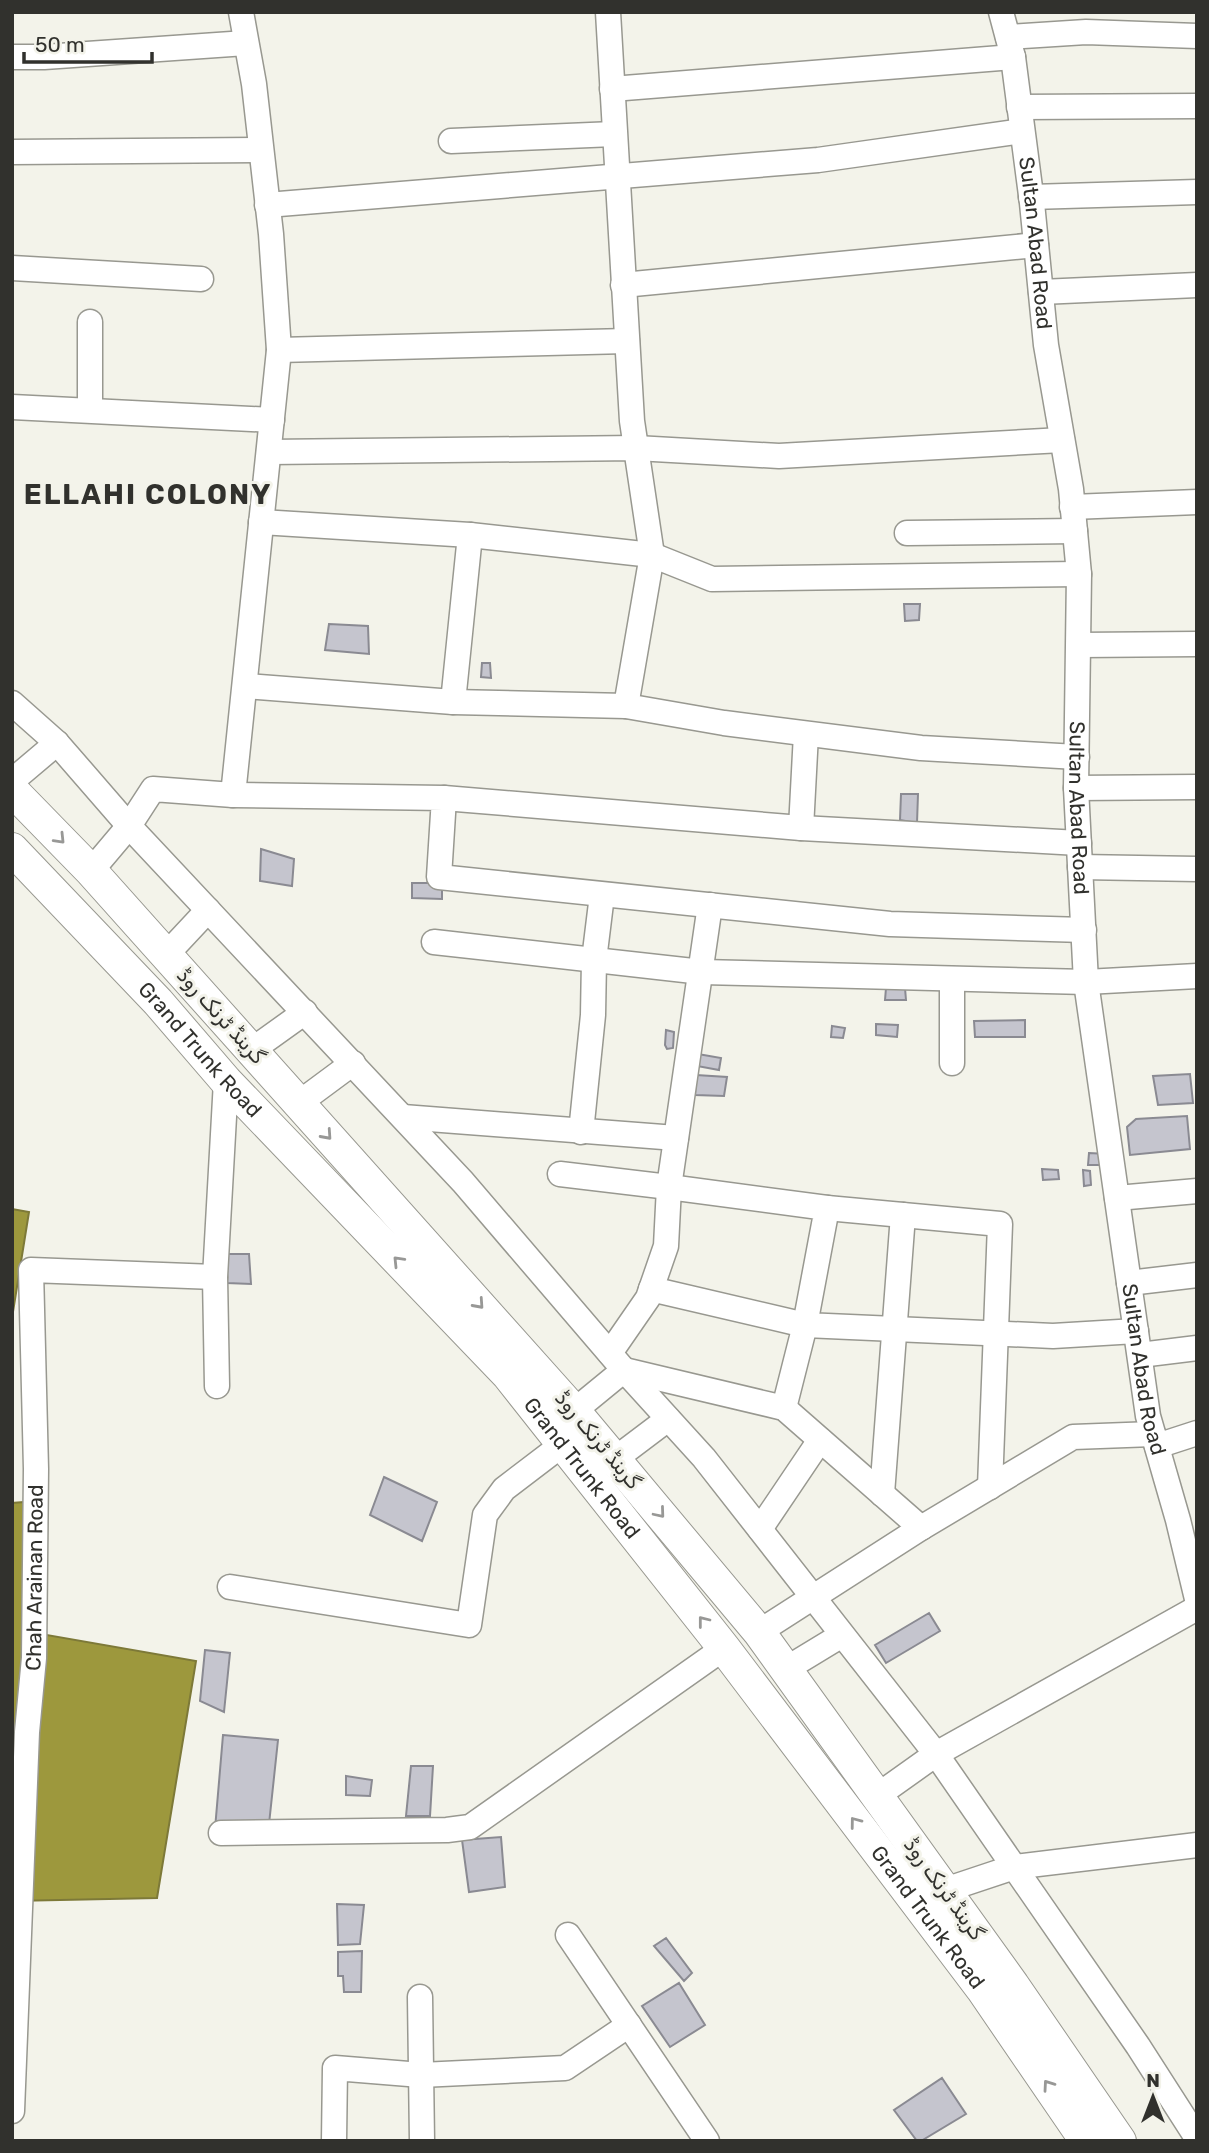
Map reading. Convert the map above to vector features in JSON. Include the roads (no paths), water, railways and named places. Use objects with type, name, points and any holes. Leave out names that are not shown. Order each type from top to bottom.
[{"type":"main road","name":"گرینڈ ٹرنک روڈ","points":[[12,790],[91,871],[575,1411],[760,1632],[1120,2141]]},
{"type":"main road","name":"Grand Trunk Road","points":[[12,849],[158,1002],[226,1081],[508,1375],[724,1647],[982,1989],[1086,2141]]},
{"type":"main road","points":[[594,1484],[617,1462]]},
{"type":"street","points":[[233,795],[279,350],[254,84],[241,12]]},
{"type":"street","points":[[608,12],[632,421],[652,555],[626,706]]},
{"type":"street","name":"Sultan Abad Road","points":[[1001,12],[1010,47],[1021,119],[1046,345],[1072,507],[1079,574],[1076,788],[1086,982],[1148,1416],[1187,1518],[1197,1599]]},
{"type":"street","points":[[612,89],[1010,47],[1086,32],[1197,36]]},
{"type":"street","points":[[12,57],[246,43]]},
{"type":"street","points":[[267,205],[817,160],[1021,119],[1197,106]]},
{"type":"street","points":[[451,141],[614,134]]},
{"type":"street","points":[[12,152],[260,150]]},
{"type":"street","points":[[1031,197],[1197,192]]},
{"type":"street","points":[[623,285],[1036,244]]},
{"type":"street","points":[[12,268],[201,279]]},
{"type":"street","points":[[1041,292],[1197,285]]},
{"type":"street","points":[[90,322],[90,410]]},
{"type":"street","points":[[279,350],[628,341]]},
{"type":"street","points":[[12,407],[272,420]]},
{"type":"street","points":[[269,452],[636,448],[779,456],[1062,440]]},
{"type":"street","points":[[1072,507],[1197,502]]},
{"type":"street","points":[[261,522],[470,535],[652,555],[712,579],[1079,574]]},
{"type":"street","points":[[907,533],[1074,531]]},
{"type":"street","points":[[453,702],[470,535]]},
{"type":"street","points":[[1080,645],[1197,644]]},
{"type":"street","points":[[246,686],[453,702],[626,706],[724,723],[921,748],[1077,757]]},
{"type":"street","points":[[12,703],[57,743],[129,826],[403,1116],[704,1458],[936,1754],[1138,2046],[1197,2138]]},
{"type":"street","points":[[801,828],[806,734]]},
{"type":"street","points":[[12,781],[57,743]]},
{"type":"street","points":[[1076,788],[1197,787]]},
{"type":"street","points":[[91,871],[129,826],[153,789],[233,795],[444,798],[801,828],[1197,869]]},
{"type":"street","points":[[444,798],[439,877],[890,924],[1084,930]]},
{"type":"street","points":[[581,1132],[593,1015],[594,960],[602,895]]},
{"type":"street","points":[[575,1411],[617,1362],[648,1298],[666,1246],[669,1187],[710,905]]},
{"type":"street","points":[[166,956],[208,910]]},
{"type":"street","points":[[434,942],[702,972],[1086,982],[1197,976]]},
{"type":"street","points":[[952,979],[952,1063]]},
{"type":"street","points":[[252,1050],[305,1012]]},
{"type":"street","points":[[299,1103],[353,1063]]},
{"type":"street","points":[[217,1386],[215,1277],[226,1081]]},
{"type":"street","points":[[403,1116],[676,1138]]},
{"type":"street","points":[[560,1174],[827,1208],[1000,1224],[990,1487]]},
{"type":"street","points":[[1117,1198],[1197,1191]]},
{"type":"street","points":[[784,1408],[805,1325],[827,1208]]},
{"type":"street","points":[[882,1494],[904,1215]]},
{"type":"street","name":"Chah Arainan Road","points":[[12,2111],[27,1732],[34,1658],[36,1469],[31,1270],[215,1277]]},
{"type":"street","points":[[1129,1283],[1197,1275]]},
{"type":"street","points":[[651,1289],[805,1325],[1053,1336],[1197,1348]]},
{"type":"street","points":[[617,1362],[784,1408],[921,1528]]},
{"type":"street","points":[[617,1462],[668,1419]]},
{"type":"street","points":[[760,1632],[921,1528],[1073,1437],[1155,1440],[1197,1433]]},
{"type":"street","points":[[760,1529],[820,1440]]},
{"type":"street","points":[[230,1587],[469,1625],[485,1515],[504,1489],[563,1444]]},
{"type":"street","points":[[877,1796],[936,1754],[1197,1608]]},
{"type":"street","points":[[786,1670],[842,1635]]},
{"type":"street","points":[[221,1833],[447,1830],[470,1827],[724,1647]]},
{"type":"street","points":[[945,1890],[1014,1867],[1197,1845]]},
{"type":"street","points":[[568,1935],[707,2141]]},
{"type":"street","points":[[420,1997],[422,2141]]},
{"type":"street","points":[[334,2141],[335,2068],[421,2075],[565,2068],[629,2025]]},
{"type":"district","name":"ELLAHI COLONY","points":[[148,494]]}]
